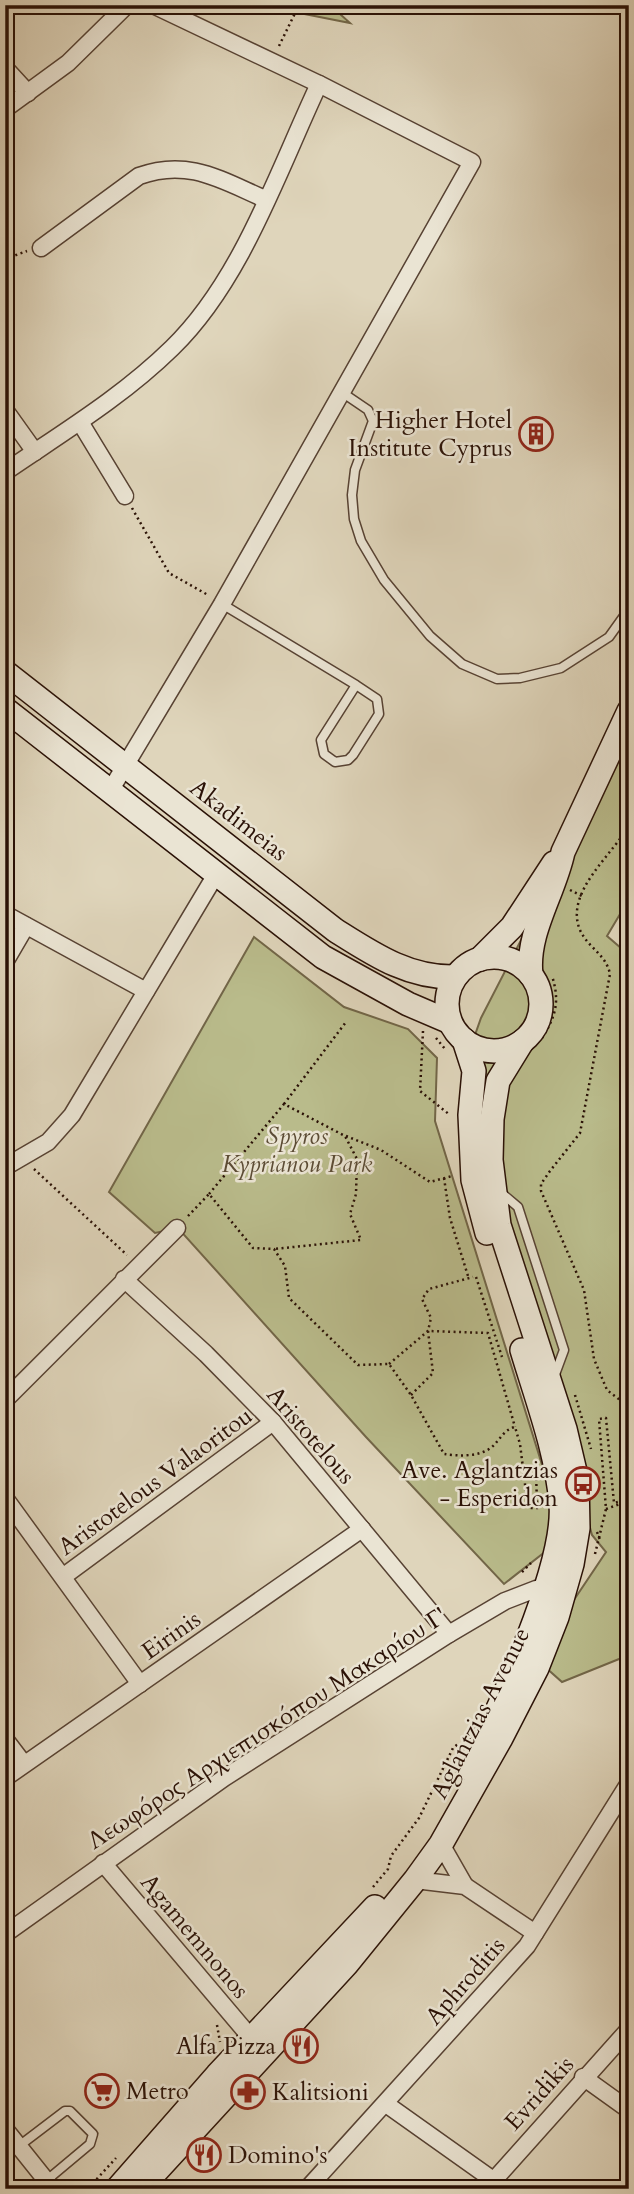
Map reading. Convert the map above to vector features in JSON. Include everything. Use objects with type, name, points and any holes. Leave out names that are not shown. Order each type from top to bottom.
[{"type":"main road","name":"Akadimeias","points":[[5,672],[335,930],[389,964],[430,976],[455,977]]},
{"type":"main road","points":[[5,709],[215,876],[323,957],[408,1003],[454,1038],[488,1051],[499,1051],[530,1042],[540,1010],[539,971],[530,948],[558,877],[563,852],[629,711]]},
{"type":"main road","points":[[454,1038],[447,999],[455,977],[466,966],[480,959],[512,926],[546,872],[563,852]]},
{"type":"main road","points":[[480,959],[504,958],[539,971]]},
{"type":"main road","name":"Aglantzias Avenue","points":[[140,2189],[346,1965],[415,1881],[441,1844],[531,1680],[548,1642],[561,1532],[561,1504],[542,1415],[473,1180],[470,1115],[474,1071],[454,1038]]},
{"type":"main road","name":"Aglantzias Avenue","points":[[117,2189],[372,1911],[416,1855],[471,1762],[524,1643],[555,1587],[572,1564],[579,1508],[572,1452],[499,1225],[493,1188],[491,1134],[498,1081],[530,1042]]},
{"type":"street","points":[[5,109],[68,63],[127,5]]},
{"type":"street","points":[[110,791],[222,604],[340,391],[472,162],[319,83],[153,5]]},
{"type":"street","points":[[5,68],[28,93]]},
{"type":"street","points":[[5,472],[80,422],[138,378],[182,337],[236,264],[319,83]]},
{"type":"street","points":[[41,248],[139,176],[158,169],[177,167],[199,171],[265,199]]},
{"type":"street","points":[[5,410],[35,452]]},
{"type":"street","points":[[80,422],[125,496]]},
{"type":"street","points":[[5,1167],[48,1142],[72,1115],[215,876]]},
{"type":"street","points":[[5,914],[146,991]]},
{"type":"street","points":[[5,962],[26,926]]},
{"type":"street","points":[[5,1401],[177,1228]]},
{"type":"street","name":"Aristotelous","points":[[124,1279],[273,1422],[449,1634]]},
{"type":"street","name":"Aristotelous Valaoritou","points":[[64,1576],[273,1422]]},
{"type":"street","points":[[5,1497],[140,1684]]},
{"type":"street","name":"Eirinis","points":[[5,1778],[362,1530]]},
{"type":"street","name":"Λεωφόρος Αρχιεπισκόπου Μακαρίου Γ'","points":[[7,1928],[224,1778],[449,1634],[505,1601],[555,1587]]},
{"type":"street","points":[[5,1739],[24,1765]]},
{"type":"street","name":"Aphroditis","points":[[307,2189],[506,1971],[535,1933],[629,1783]]},
{"type":"street","points":[[441,1844],[465,1886],[535,1933]]},
{"type":"street","name":"Agamemnonos","points":[[103,1863],[253,2039]]},
{"type":"street","points":[[415,1881],[465,1886]]},
{"type":"street","name":"Evridikis","points":[[489,2185],[583,2077],[629,2029]]},
{"type":"street","points":[[583,2077],[629,2110]]},
{"type":"street","points":[[386,2104],[489,2185]]},
{"type":"street","points":[[5,2129],[50,2185]]},
{"type":"lane","points":[[340,391],[368,410],[373,421],[355,470],[352,495],[354,519],[361,541],[384,580],[430,636],[462,664],[497,679],[520,678],[561,668],[609,637],[628,612]]},
{"type":"lane","points":[[222,604],[356,685],[377,699],[379,714],[353,755],[348,760],[335,762],[324,754],[321,740],[356,685]]},
{"type":"lane","points":[[19,2146],[70,2110],[93,2134],[90,2144],[50,2185]]},
{"type":"path","points":[[271,61],[299,5]]},
{"type":"path","points":[[5,258],[41,248]]},
{"type":"path","points":[[125,496],[169,573],[222,604]]},
{"type":"path","points":[[629,825],[582,896],[576,913],[582,935],[607,961],[610,974],[580,1133],[541,1184],[541,1192],[584,1290],[594,1359],[607,1390],[629,1407]]},
{"type":"path","points":[[562,898],[567,887],[582,896]]},
{"type":"path","points":[[530,1042],[554,1018],[558,997],[539,971]]},
{"type":"path","points":[[177,1228],[284,1104],[346,1022]]},
{"type":"path","points":[[451,1104],[450,1115],[420,1091],[423,1022],[454,1038]]},
{"type":"path","points":[[284,1104],[345,1136],[382,1150],[430,1182],[456,1175]]},
{"type":"path","points":[[209,1194],[253,1248],[274,1249],[361,1240],[350,1214],[356,1194],[357,1159],[345,1136]]},
{"type":"path","points":[[32,1167],[138,1266]]},
{"type":"path","points":[[411,1395],[433,1373],[428,1331],[431,1318],[422,1299],[425,1293],[436,1285],[471,1277],[450,1218],[444,1178]]},
{"type":"path","points":[[274,1249],[285,1266],[289,1298],[358,1365],[389,1364],[428,1331],[488,1333],[520,1444],[528,1508],[541,1508]]},
{"type":"path","points":[[389,1364],[411,1395],[444,1454],[461,1456],[488,1450],[508,1429],[515,1427]]},
{"type":"path","points":[[625,1502],[614,1503],[607,1418],[599,1419],[605,1468],[606,1509],[625,1502],[629,1499]]},
{"type":"path","points":[[536,1481],[537,1503],[541,1503]]},
{"type":"path","points":[[522,1572],[534,1557]]},
{"type":"path","points":[[371,1889],[419,1818],[453,1748],[460,1743]]},
{"type":"path","points":[[220,2045],[217,2025],[229,2012]]},
{"type":"path","points":[[92,2189],[94,2182],[120,2153]]},
{"type":"green space","points":[[259,5],[330,5],[350,23]]},
{"type":"green space","points":[[629,730],[629,899],[607,936],[629,955],[629,1655],[562,1682],[535,1658],[606,1552],[592,1535],[464,1066],[481,1018]]},
{"type":"green space","name":"Spyros Kyprianou Park","points":[[254,937],[344,1007],[408,1029],[437,1058],[435,1121],[553,1500],[555,1544],[504,1584],[366,1437],[178,1228],[155,1233],[109,1192]]},
{"type":"place","name":"Higher Hotel Institute Cyprus","points":[[536,434]]},
{"type":"place","name":"Ave. Aglantzias - Esperidon","points":[[583,1484]]},
{"type":"place","name":"Alfa Pizza","points":[[301,2046]]},
{"type":"place","name":"Metro","points":[[102,2091]]},
{"type":"place","name":"Kalitsioni","points":[[248,2092]]},
{"type":"place","name":"Domino's","points":[[204,2155]]}]
